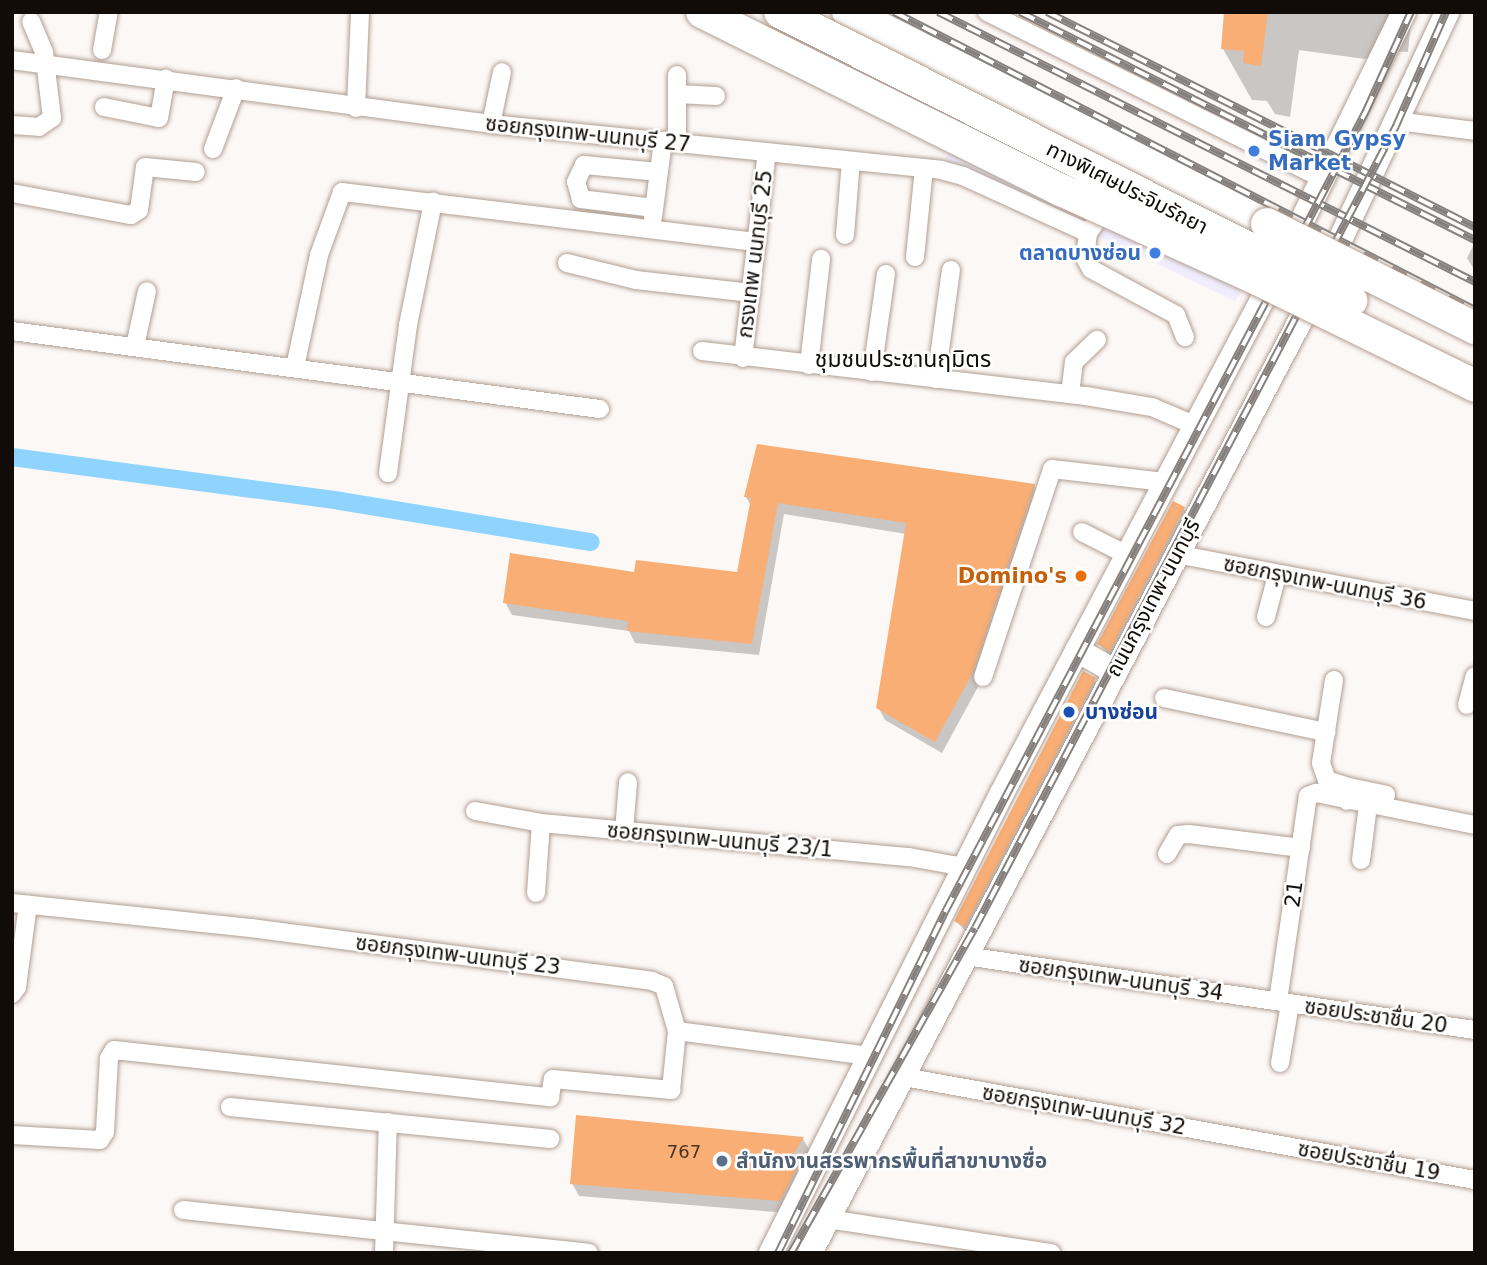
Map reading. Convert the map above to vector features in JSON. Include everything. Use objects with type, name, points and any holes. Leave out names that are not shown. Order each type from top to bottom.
[{"type":"highway","points":[[702,12],[1061,190],[1257,279],[1475,386]]},
{"type":"highway","name":"ทางพิเศษประจิมรัถยา","points":[[780,12],[1475,361]]},
{"type":"highway","name":"ทางพิเศษประจิมรัถยา","points":[[848,12],[1475,328]]},
{"type":"main road","points":[[791,12],[1127,181],[1316,290]]},
{"type":"main road","name":"ถนนกรุงเทพ-นนทบุรี","points":[[771,1253],[964,867],[1164,482],[1279,268],[1404,12]]},
{"type":"main road","name":"ถนนกรุงเทพ-นนทบุรี","points":[[810,1253],[1316,290],[1447,12]]},
{"type":"main road","points":[[1077,650],[1114,671]]},
{"type":"main road","points":[[794,1205],[828,1219]]},
{"type":"street","points":[[102,50],[109,12]]},
{"type":"street","points":[[356,108],[360,12]]},
{"type":"street","points":[[987,12],[1323,179]]},
{"type":"street","points":[[12,125],[39,127],[52,118],[43,64],[43,45],[32,22]]},
{"type":"street","name":"ซอยกรุงเทพ-นนทบุรี 27","points":[[12,60],[236,88],[356,108],[924,169],[963,176],[1088,233]]},
{"type":"street","points":[[491,124],[502,72]]},
{"type":"street","points":[[104,107],[159,118],[166,79]]},
{"type":"street","points":[[652,227],[659,172],[670,142],[677,84],[716,96]]},
{"type":"street","points":[[212,149],[236,88]]},
{"type":"street","points":[[1397,121],[1475,131]]},
{"type":"street","name":"กรงเทพ นนทบุรี 25","points":[[767,152],[743,358],[1070,394],[1152,407],[1194,425]]},
{"type":"street","points":[[845,235],[851,161]]},
{"type":"street","points":[[654,208],[585,200],[578,195],[576,182],[584,165],[659,172]]},
{"type":"street","points":[[12,193],[131,215],[139,209],[145,167],[196,172]]},
{"type":"street","points":[[915,257],[924,169]]},
{"type":"street","points":[[1127,181],[1088,233],[1085,258],[1091,269],[1176,314],[1185,337]]},
{"type":"street","points":[[295,367],[319,255],[339,194],[652,227],[757,242]]},
{"type":"street","points":[[388,473],[400,382],[433,202]]},
{"type":"street","points":[[809,365],[821,259]]},
{"type":"street","points":[[567,263],[636,279],[751,293]]},
{"type":"street","points":[[936,379],[951,270]]},
{"type":"street","points":[[872,372],[886,274]]},
{"type":"street","points":[[135,346],[147,291]]},
{"type":"street","points":[[12,331],[600,409]]},
{"type":"street","points":[[1070,394],[1074,362],[1097,340]]},
{"type":"street","points":[[702,351],[743,358]]},
{"type":"street","points":[[983,677],[1052,469],[1164,482]]},
{"type":"street","points":[[1082,532],[1127,555]]},
{"type":"street","name":"ซอยกรุงเทพ-นนทบุรี 36","points":[[1176,554],[1475,611]]},
{"type":"street","points":[[1266,617],[1277,575]]},
{"type":"street","points":[[1467,705],[1475,676]]},
{"type":"street","points":[[1334,680],[1326,732],[1324,775],[1367,805],[1475,825]]},
{"type":"street","points":[[1164,698],[1326,732]]},
{"type":"street","points":[[624,831],[628,782]]},
{"type":"street","name":"21","points":[[1280,1063],[1305,804],[1316,793],[1348,794]]},
{"type":"street","points":[[1348,794],[1386,795]]},
{"type":"street","points":[[1361,860],[1367,805]]},
{"type":"street","name":"ซอยกรุงเทพ-นนทบุรี 23/1","points":[[475,811],[541,823],[909,857],[964,867]]},
{"type":"street","points":[[536,893],[541,823]]},
{"type":"street","points":[[1167,854],[1178,835],[1189,834],[1301,848]]},
{"type":"street","points":[[12,994],[17,987],[20,904]]},
{"type":"street","name":"ซอยกรุงเทพ-นนทบุรี 23","points":[[20,904],[251,928],[652,981],[664,986],[677,1031]]},
{"type":"street","name":"ซอยกรุงเทพ-นนทบุรี 34","points":[[965,957],[1284,1002]]},
{"type":"street","name":"ซอยประชาชื่น 20","points":[[1284,1002],[1475,1030]]},
{"type":"street","points":[[12,1135],[100,1140],[106,1132],[109,1058],[114,1050],[550,1097],[553,1079],[671,1090],[677,1031],[869,1056]]},
{"type":"street","name":"ซอยกรุงเทพ-นนทบุรี 32","points":[[904,1077],[1264,1142]]},
{"type":"street","points":[[230,1107],[550,1139]]},
{"type":"street","points":[[384,1253],[388,1230],[388,1122]]},
{"type":"street","name":"ซอยประชาชื่น 19","points":[[1264,1142],[1475,1180]]},
{"type":"street","points":[[183,1210],[589,1253]]},
{"type":"street","points":[[828,1219],[1051,1253]]},
{"type":"shaded area","name":"ตลาดบางซ่อน","points":[[953,145],[1246,284],[1235,301],[943,162]]},
{"type":"building","points":[[1224,12],[1268,12],[1261,66],[1243,63],[1244,51],[1221,49]]},
{"type":"building","points":[[757,444],[1035,484],[973,672],[935,742],[876,708],[906,523],[778,503],[752,644],[627,631],[628,621],[503,603],[510,553],[634,572],[636,560],[737,572],[751,498],[744,497]]},
{"type":"building","points":[[1173,501],[1185,507],[1110,651],[1097,644]]},
{"type":"building","points":[[1083,671],[1096,678],[965,927],[954,921]]},
{"type":"building","points":[[576,1115],[804,1137],[785,1167],[797,1168],[780,1201],[570,1184]]},
{"type":"waterway","points":[[12,457],[340,501],[591,542]]},
{"type":"railway","points":[[894,12],[1475,310]]},
{"type":"railway","points":[[938,12],[1475,282]]},
{"type":"railway","points":[[1020,12],[1475,240]]},
{"type":"railway","points":[[1047,12],[1475,227]]},
{"type":"railway","points":[[778,1253],[945,912],[1366,111],[1411,12]]},
{"type":"railway","points":[[791,1253],[975,928],[1396,126],[1446,12]]},
{"type":"place","name":"Siam Gypsy Market","points":[[1254,151]]},
{"type":"place","name":"ตลาดบางซ่อน","points":[[1155,253]]},
{"type":"place","name":"Domino's","points":[[1081,576]]},
{"type":"place","name":"บางซ่อน","points":[[1069,712]]},
{"type":"place","name":"สำนักงานสรรพากรพื้นที่สาขาบางซื่อ","points":[[722,1161]]},
{"type":"district","name":"ชุมชนประชานฤมิตร","points":[[903,359]]}]
